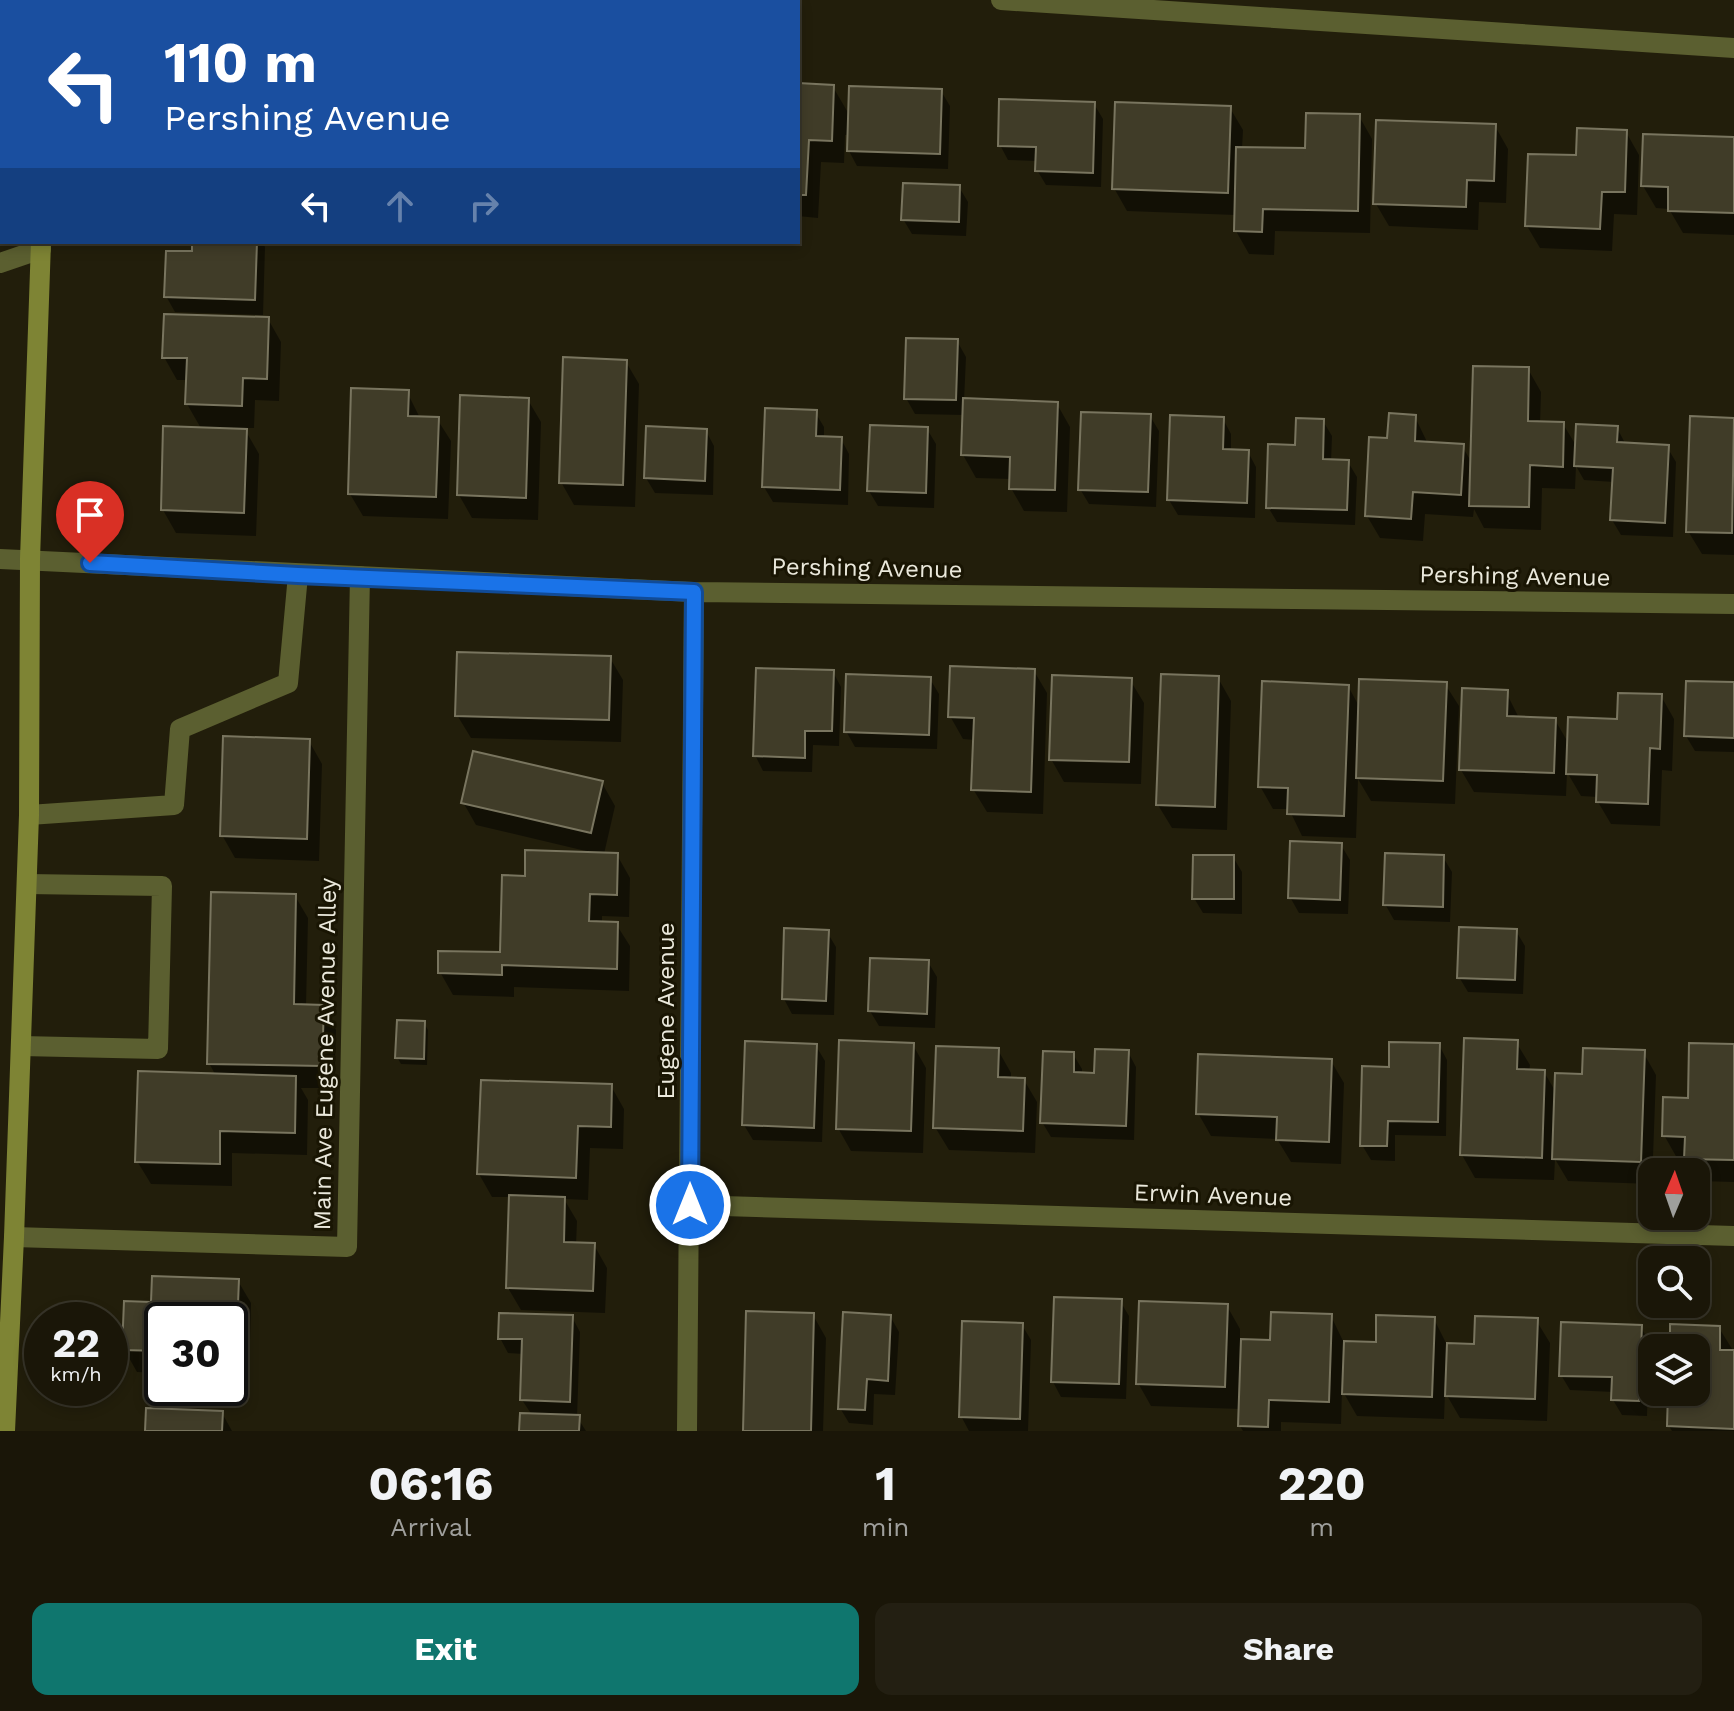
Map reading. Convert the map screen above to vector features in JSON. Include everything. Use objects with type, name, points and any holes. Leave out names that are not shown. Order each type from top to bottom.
[{"type":"street","points":[[1001,0],[1734,48]]},
{"type":"street","points":[[0,263],[41,246],[30,559],[27,884],[5,1431]]},
{"type":"street","name":"Pershing Avenue","points":[[0,559],[694,592],[1734,604]]},
{"type":"street","points":[[29,815],[174,805],[180,729],[288,683],[298,575]]},
{"type":"street","name":"Main Ave Eugene Avenue Alley","points":[[14,1237],[347,1247],[360,576]]},
{"type":"street","name":"Eugene Avenue","points":[[687,1431],[694,592]]},
{"type":"street","points":[[21,1046],[158,1049],[162,886],[27,884]]},
{"type":"street","name":"Erwin Avenue","points":[[690,1205],[1734,1236]]},
{"type":"building","points":[[800,83],[834,85],[832,141],[809,140],[806,195],[800,195]]},
{"type":"building","points":[[849,86],[942,89],[940,154],[847,151]]},
{"type":"building","points":[[999,99],[1095,102],[1093,173],[1035,171],[1036,147],[998,146]]},
{"type":"building","points":[[1115,102],[1231,106],[1228,193],[1112,189]]},
{"type":"building","points":[[1306,113],[1360,114],[1358,211],[1263,209],[1262,232],[1234,231],[1236,147],[1305,148]]},
{"type":"building","points":[[1376,120],[1496,124],[1494,181],[1467,180],[1466,207],[1373,204]]},
{"type":"building","points":[[1577,128],[1627,130],[1625,192],[1602,192],[1600,229],[1525,226],[1528,154],[1576,155]]},
{"type":"building","points":[[1643,134],[1734,137],[1734,213],[1668,211],[1668,187],[1641,186]]},
{"type":"building","points":[[903,183],[960,185],[959,222],[901,220]]},
{"type":"building","points":[[192,244],[257,244],[255,300],[164,297],[166,251],[192,251]]},
{"type":"building","points":[[164,314],[269,317],[267,379],[243,378],[242,406],[185,404],[187,358],[162,358]]},
{"type":"building","points":[[906,338],[958,339],[956,400],[904,399]]},
{"type":"building","points":[[563,357],[627,360],[623,485],[559,483]]},
{"type":"building","points":[[1473,366],[1529,367],[1528,421],[1564,422],[1563,467],[1530,465],[1529,507],[1469,506]]},
{"type":"building","points":[[351,388],[409,390],[408,416],[439,417],[436,497],[348,494]]},
{"type":"building","points":[[460,395],[529,398],[526,498],[457,495]]},
{"type":"building","points":[[963,398],[1058,402],[1055,490],[1009,489],[1010,457],[961,455]]},
{"type":"building","points":[[765,408],[817,410],[816,436],[842,437],[840,490],[762,487]]},
{"type":"building","points":[[1081,412],[1151,414],[1148,492],[1078,490]]},
{"type":"building","points":[[1389,413],[1416,415],[1415,441],[1464,444],[1461,495],[1413,492],[1411,519],[1365,516],[1369,437],[1387,438]]},
{"type":"building","points":[[1170,415],[1224,417],[1223,449],[1249,450],[1247,503],[1167,500]]},
{"type":"building","points":[[1690,416],[1734,418],[1732,533],[1686,532]]},
{"type":"building","points":[[1296,418],[1324,419],[1323,459],[1349,460],[1347,510],[1266,508],[1268,444],[1295,445]]},
{"type":"building","points":[[1576,424],[1618,426],[1617,442],[1669,445],[1665,523],[1610,520],[1613,468],[1574,466]]},
{"type":"building","points":[[870,425],[928,427],[926,493],[867,491]]},
{"type":"building","points":[[163,426],[247,429],[244,513],[161,510]]},
{"type":"building","points":[[646,426],[707,429],[705,481],[644,478]]},
{"type":"building","points":[[457,652],[611,656],[609,720],[455,716]]},
{"type":"building","points":[[950,666],[1035,669],[1031,792],[971,790],[974,718],[948,717]]},
{"type":"building","points":[[756,668],[834,670],[832,731],[805,731],[805,758],[753,756]]},
{"type":"building","points":[[846,674],[931,677],[929,735],[844,732]]},
{"type":"building","points":[[1161,674],[1219,676],[1215,807],[1156,805]]},
{"type":"building","points":[[1052,675],[1132,678],[1129,762],[1049,760]]},
{"type":"building","points":[[1359,679],[1447,682],[1443,781],[1356,778]]},
{"type":"building","points":[[1262,681],[1349,685],[1344,816],[1287,814],[1288,788],[1258,787]]},
{"type":"building","points":[[1686,681],[1734,682],[1734,738],[1684,736]]},
{"type":"building","points":[[1462,688],[1508,690],[1507,716],[1556,718],[1554,773],[1459,770]]},
{"type":"building","points":[[1618,693],[1662,694],[1660,749],[1650,748],[1648,804],[1596,802],[1597,775],[1566,774],[1568,717],[1617,719]]},
{"type":"building","points":[[223,736],[310,739],[307,839],[220,836]]},
{"type":"building","points":[[473,751],[603,781],[591,833],[461,803]]},
{"type":"building","points":[[1290,841],[1342,843],[1340,900],[1288,898]]},
{"type":"building","points":[[525,850],[618,853],[617,895],[590,894],[589,921],[618,922],[617,969],[502,965],[502,975],[438,973],[438,951],[500,952],[502,875],[525,876]]},
{"type":"building","points":[[1385,853],[1444,855],[1443,907],[1383,905]]},
{"type":"building","points":[[1193,855],[1234,855],[1234,899],[1192,899]]},
{"type":"building","points":[[211,892],[296,894],[294,1004],[324,1005],[322,1066],[207,1064]]},
{"type":"building","points":[[1459,927],[1517,929],[1515,980],[1457,978]]},
{"type":"building","points":[[784,928],[829,930],[826,1001],[782,999]]},
{"type":"building","points":[[870,958],[929,960],[927,1014],[868,1011]]},
{"type":"building","points":[[397,1020],[425,1021],[424,1059],[395,1058]]},
{"type":"building","points":[[1464,1038],[1518,1040],[1517,1069],[1545,1070],[1542,1158],[1460,1155]]},
{"type":"building","points":[[839,1040],[914,1043],[911,1131],[836,1129]]},
{"type":"building","points":[[745,1041],[817,1044],[814,1128],[742,1125]]},
{"type":"building","points":[[1389,1042],[1440,1043],[1438,1122],[1388,1121],[1387,1146],[1360,1146],[1362,1066],[1389,1067]]},
{"type":"building","points":[[1689,1043],[1734,1044],[1734,1160],[1684,1158],[1685,1137],[1662,1136],[1663,1097],[1688,1098]]},
{"type":"building","points":[[936,1046],[999,1048],[998,1077],[1025,1078],[1023,1131],[933,1128]]},
{"type":"building","points":[[1583,1048],[1645,1050],[1641,1158],[1638,1158],[1638,1162],[1552,1159],[1555,1073],[1582,1074]]},
{"type":"building","points":[[1095,1049],[1129,1050],[1126,1126],[1040,1123],[1043,1051],[1074,1052],[1074,1072],[1094,1073]]},
{"type":"building","points":[[1198,1054],[1332,1059],[1329,1142],[1276,1140],[1277,1117],[1196,1114]]},
{"type":"building","points":[[138,1071],[296,1076],[295,1133],[220,1131],[220,1164],[135,1162]]},
{"type":"building","points":[[481,1080],[612,1084],[611,1127],[578,1126],[576,1178],[477,1174]]},
{"type":"building","points":[[509,1195],[565,1197],[564,1242],[595,1243],[593,1291],[506,1288]]},
{"type":"building","points":[[152,1276],[239,1279],[238,1302],[151,1302]]},
{"type":"building","points":[[1054,1297],[1122,1299],[1119,1384],[1051,1382]]},
{"type":"building","points":[[124,1301],[151,1302],[144,1302],[144,1351],[128,1350],[128,1302]]},
{"type":"building","points":[[1139,1301],[1228,1304],[1225,1387],[1136,1384]]},
{"type":"building","points":[[746,1311],[814,1313],[811,1431],[743,1431]]},
{"type":"building","points":[[843,1312],[891,1315],[888,1381],[867,1379],[865,1410],[838,1409]]},
{"type":"building","points":[[1271,1312],[1332,1314],[1329,1402],[1269,1400],[1268,1427],[1238,1426],[1241,1339],[1270,1340]]},
{"type":"building","points":[[499,1313],[573,1315],[570,1402],[520,1400],[522,1339],[498,1339]]},
{"type":"building","points":[[1376,1315],[1435,1317],[1432,1397],[1342,1394],[1344,1341],[1376,1342]]},
{"type":"building","points":[[1475,1316],[1538,1318],[1535,1399],[1445,1396],[1447,1343],[1474,1344]]},
{"type":"building","points":[[962,1321],[1023,1323],[1020,1419],[959,1417]]},
{"type":"building","points":[[1561,1322],[1642,1325],[1642,1334],[1638,1334],[1638,1401],[1611,1400],[1612,1377],[1559,1376]]},
{"type":"building","points":[[1670,1324],[1720,1326],[1720,1350],[1734,1350],[1734,1429],[1667,1426],[1668,1406],[1710,1406],[1710,1334],[1670,1334]]},
{"type":"building","points":[[146,1408],[223,1411],[222,1431],[145,1431]]},
{"type":"building","points":[[520,1413],[580,1415],[579,1431],[519,1431]]},
{"type":"route","points":[[90,563],[694,592],[690,1205]]}]
